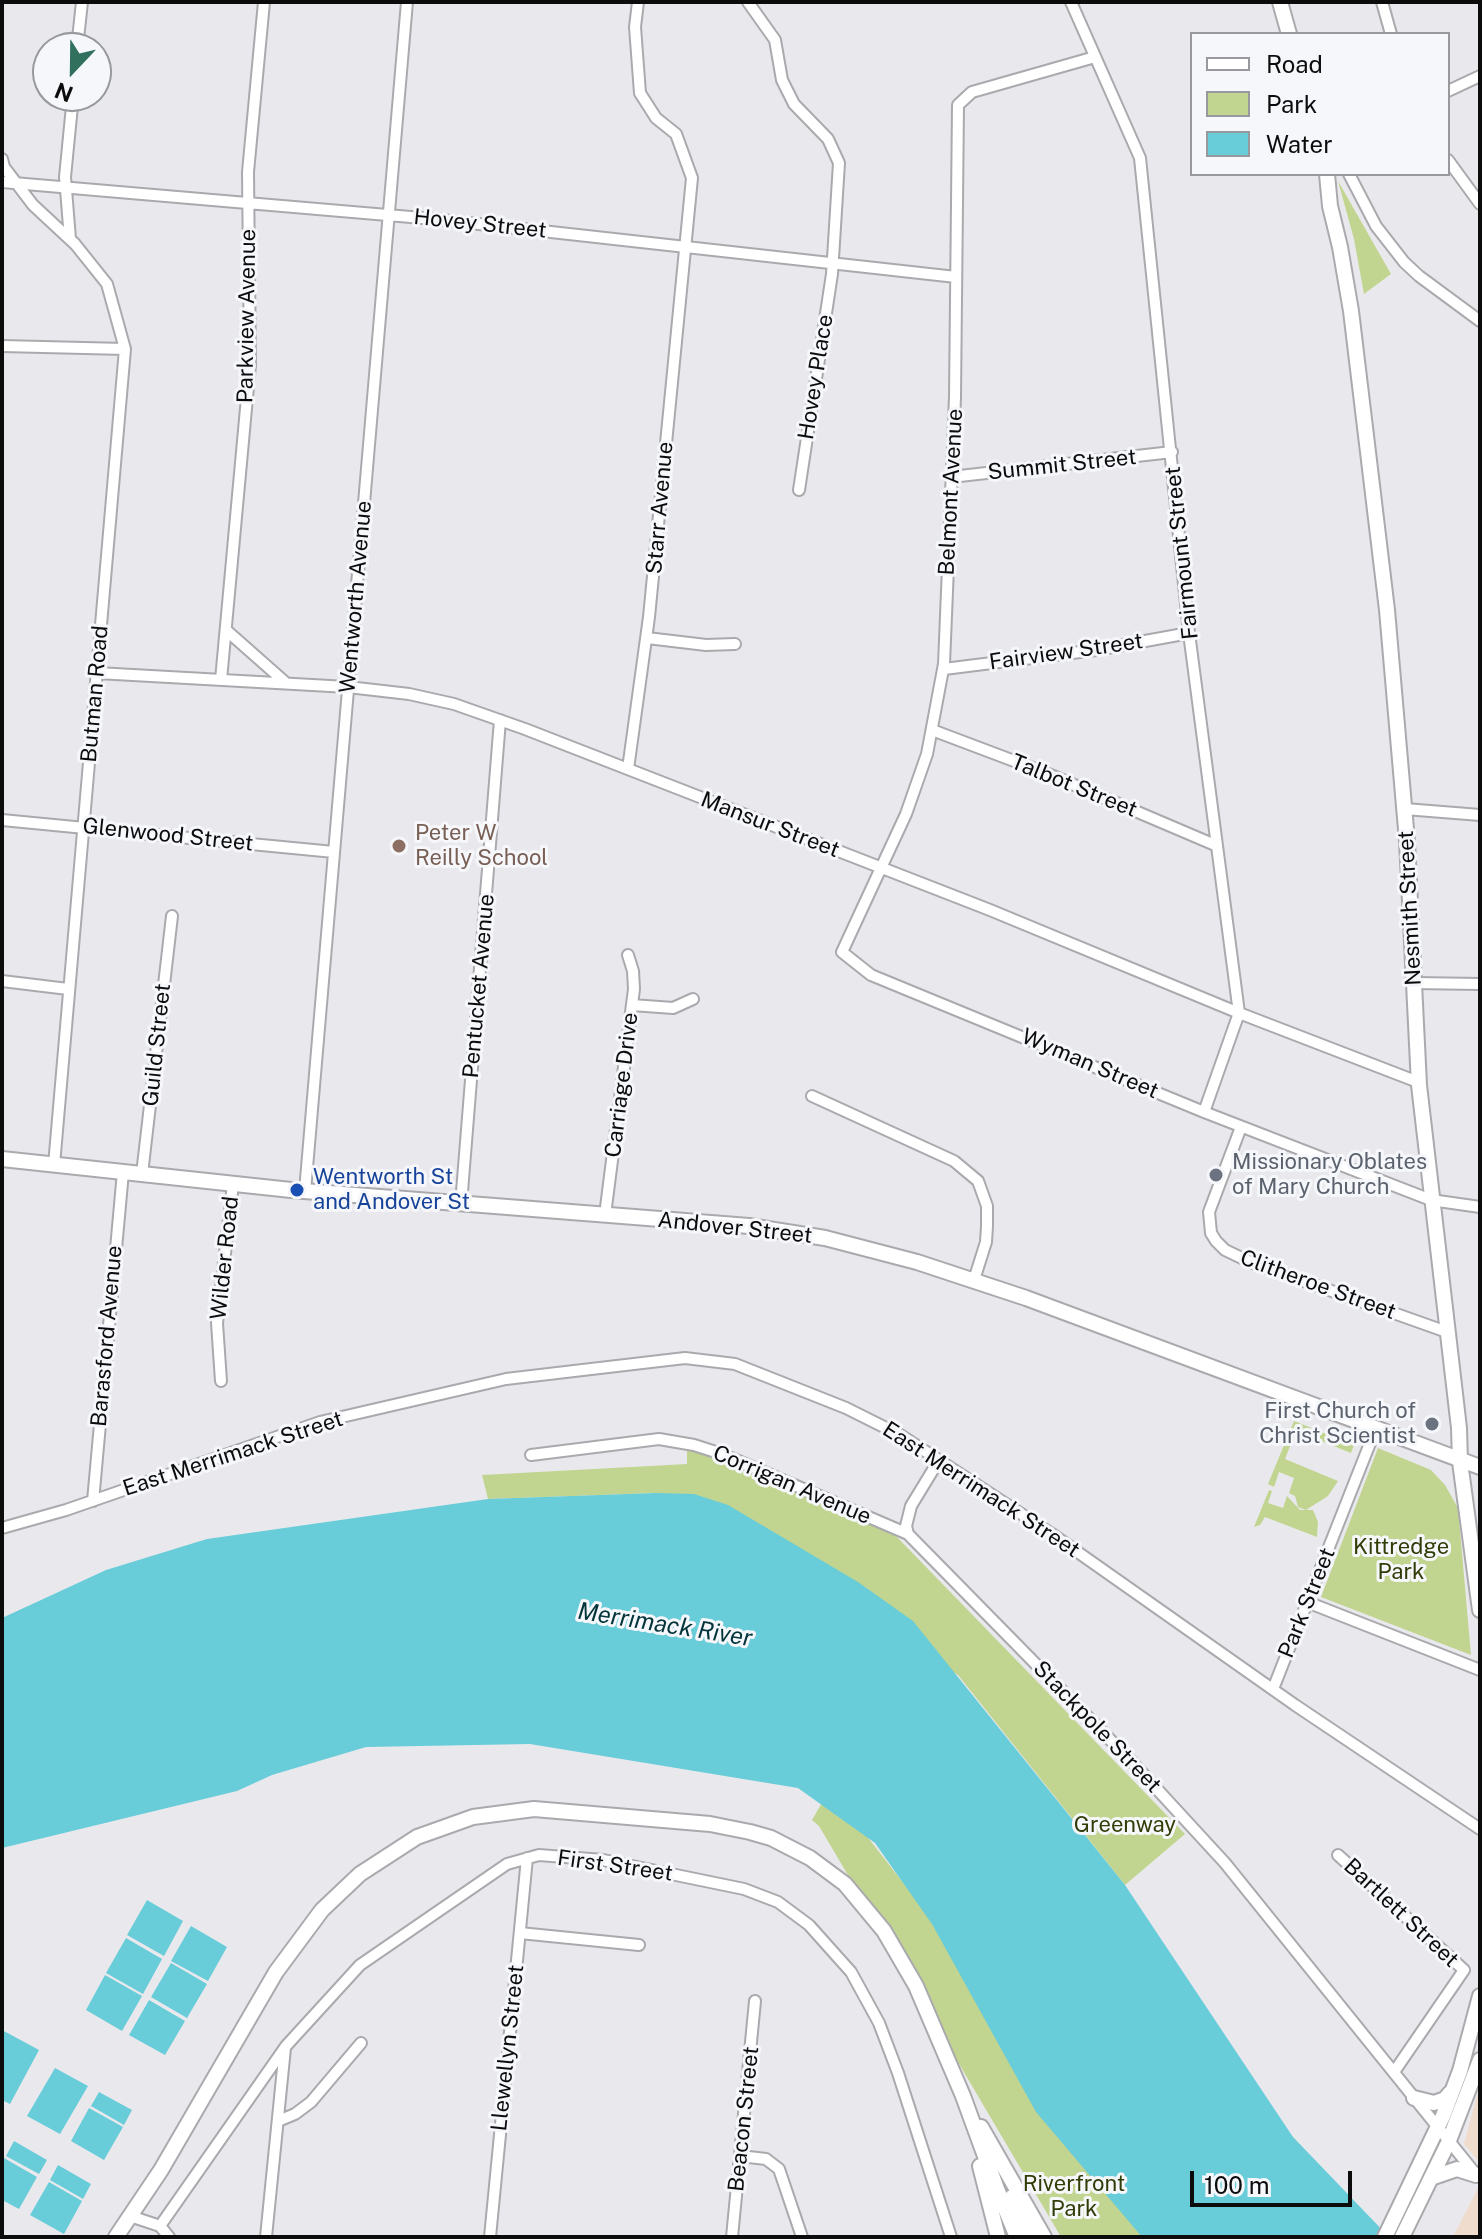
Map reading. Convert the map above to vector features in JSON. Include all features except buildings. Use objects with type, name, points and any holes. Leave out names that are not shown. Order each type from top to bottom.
[{"type":"main road","points":[[1280,2],[1288,32]]},
{"type":"main road","name":"Nesmith Street","points":[[1320,176],[1330,206]]},
{"type":"main road","name":"Nesmith Street","points":[[1327,176],[1330,206],[1351,311],[1387,609],[1405,809],[1418,1082],[1459,1428],[1460,1462],[1480,1610]]},
{"type":"main road","name":"Andover Street","points":[[2,1159],[305,1191],[749,1226],[799,1233],[917,1262],[974,1280],[1480,1467]]},
{"type":"main road","points":[[116,2237],[202,2101],[276,1972],[322,1910],[360,1874],[417,1837],[456,1821],[514,1810],[559,1810],[720,1826],[771,1838],[810,1858],[845,1884],[890,1939],[921,1996],[1017,2237]]},
{"type":"main road","points":[[1385,2237],[1453,2090],[1480,1996]]},
{"type":"main road","points":[[1402,2237],[1448,2143],[1480,2060]]},
{"type":"main road","points":[[1414,2098],[1434,2103],[1445,2099],[1453,2090]]},
{"type":"main road","points":[[963,2096],[998,2237]]},
{"type":"main road","points":[[963,2096],[1029,2237]]},
{"type":"main road","points":[[963,2096],[1044,2237]]},
{"type":"main road","points":[[1431,2178],[1457,2169],[1478,2178]]},
{"type":"street","points":[[79,32],[82,2]]},
{"type":"street","name":"Parkview Avenue","points":[[221,680],[250,365],[248,172],[264,2]]},
{"type":"street","name":"Wentworth Avenue","points":[[305,1191],[407,2]]},
{"type":"street","name":"Starr Avenue","points":[[628,769],[647,638],[692,178],[676,134],[656,118],[640,93],[635,27],[638,2]]},
{"type":"street","name":"Hovey Place","points":[[748,2],[775,40],[782,80],[794,104],[828,139],[839,163],[833,263],[799,490]]},
{"type":"street","name":"Fairmount Street","points":[[1071,2],[1140,158],[1189,633],[1239,1013],[1204,1112]]},
{"type":"street","points":[[1382,2],[1390,32]]},
{"type":"street","name":"Belmont Avenue","points":[[881,868],[906,814],[927,754],[944,669],[958,105],[972,92],[1095,57]]},
{"type":"street","points":[[1450,90],[1480,76]]},
{"type":"street","points":[[70,239],[67,188],[72,112]]},
{"type":"street","name":"Butman Road","points":[[2,159],[4,167],[33,205],[70,239],[107,284],[125,349],[54,1165]]},
{"type":"street","points":[[1450,163],[1480,204]]},
{"type":"street","points":[[1350,176],[1376,226],[1404,262],[1480,321]]},
{"type":"street","name":"Hovey Street","points":[[2,182],[388,215],[956,277]]},
{"type":"street","points":[[2,346],[125,349]]},
{"type":"street","name":"Summit Street","points":[[951,477],[1172,452]]},
{"type":"street","points":[[226,630],[286,683]]},
{"type":"street","name":"Fairview Street","points":[[944,669],[1096,650],[1189,633]]},
{"type":"street","points":[[647,638],[706,645],[735,644]]},
{"type":"street","name":"Mansur Street","points":[[97,673],[348,687],[424,698],[500,720],[1418,1082]]},
{"type":"street","name":"Pentucket Avenue","points":[[461,1204],[500,720]]},
{"type":"street","name":"Talbot Street","points":[[932,730],[1046,773],[1215,845]]},
{"type":"street","points":[[1405,809],[1480,815]]},
{"type":"street","name":"Glenwood Street","points":[[2,820],[334,852]]},
{"type":"street","name":"Wyman Street","points":[[881,868],[842,952],[871,975],[1241,1127],[1431,1200],[1480,1207]]},
{"type":"street","name":"Guild Street","points":[[142,1174],[172,916]]},
{"type":"street","name":"Carriage Drive","points":[[605,1215],[632,1005],[633,971],[628,955]]},
{"type":"street","points":[[2,981],[68,989]]},
{"type":"street","points":[[1414,983],[1480,984]]},
{"type":"street","points":[[632,1005],[673,1008],[693,999]]},
{"type":"street","points":[[812,1096],[954,1161],[978,1181],[987,1206],[987,1226],[986,1242],[974,1280]]},
{"type":"street","name":"Clitheroe Street","points":[[1241,1127],[1209,1212],[1211,1233],[1225,1250],[1250,1262],[1447,1332]]},
{"type":"street","name":"Barasford Avenue","points":[[93,1501],[123,1172]]},
{"type":"street","name":"Wilder Road","points":[[221,1381],[217,1323],[233,1184]]},
{"type":"street","name":"East Merrimack Street","points":[[2,1528],[93,1501],[320,1422],[506,1379],[685,1358],[735,1364],[862,1415],[902,1436],[1052,1534],[1480,1829]]},
{"type":"street","name":"Park Street","points":[[1273,1689],[1376,1428]]},
{"type":"street","name":"Corrigan Avenue","points":[[531,1455],[659,1439],[694,1445],[722,1454],[908,1534]]},
{"type":"street","points":[[908,1534],[906,1526],[911,1506],[939,1460]]},
{"type":"street","name":"Stackpole Street","points":[[908,1534],[1142,1772],[1225,1863],[1478,2178]]},
{"type":"street","points":[[1307,1602],[1480,1670]]},
{"type":"street","name":"First Street","points":[[160,2226],[286,2046],[360,1965],[507,1864],[539,1855],[603,1860],[744,1889],[778,1902],[809,1925],[851,1972],[879,2023],[951,2237]]},
{"type":"street","name":"Bartlett Street","points":[[1338,1855],[1464,1970],[1394,2072]]},
{"type":"street","name":"Llewellyn Street","points":[[490,2237],[527,1858]]},
{"type":"street","points":[[520,1933],[639,1945]]},
{"type":"street","name":"Beacon Street","points":[[732,2237],[755,2001]]},
{"type":"street","points":[[278,2121],[295,2114],[311,2102],[361,2043]]},
{"type":"street","points":[[266,2237],[286,2046]]},
{"type":"street","points":[[740,2156],[766,2159],[779,2169],[802,2237]]},
{"type":"street","points":[[130,2216],[160,2226],[169,2237]]},
{"type":"shaded area","points":[[1480,2084],[1480,2163],[1464,2144]]},
{"type":"shaded area","points":[[1480,2184],[1480,2237],[1453,2237]]},
{"type":"green space","points":[[1338,181],[1391,274],[1364,294],[1354,239]]},
{"type":"green space","points":[[1294,1421],[1354,1445],[1351,1453],[1296,1431],[1285,1459],[1338,1481],[1328,1496],[1306,1510],[1298,1507],[1295,1496],[1289,1493],[1294,1478],[1279,1472],[1274,1487],[1268,1484]]},
{"type":"green space","name":"Greenway","points":[[687,1446],[895,1535],[1185,1834],[1125,1885],[958,1675],[656,1493],[488,1499],[482,1475],[687,1464]]},
{"type":"green space","name":"Kittredge Park","points":[[1378,1448],[1431,1470],[1445,1485],[1458,1508],[1471,1655],[1321,1597]]},
{"type":"green space","points":[[1269,1490],[1272,1491],[1268,1503],[1283,1508],[1287,1496],[1300,1510],[1313,1510],[1318,1522],[1317,1537],[1265,1517],[1260,1525],[1254,1527]]},
{"type":"green space","name":"Riverfront Park","points":[[827,1794],[844,1807],[923,1908],[1154,2237],[1061,2237],[819,1826],[812,1820]]},
{"type":"water","name":"Merrimack River","points":[[694,1494],[728,1505],[858,1582],[913,1621],[1125,1885],[1293,2137],[1389,2237],[1142,2237],[1036,2112],[932,1924],[875,1843],[798,1788],[530,1744],[366,1747],[272,1775],[237,1791],[2,1848],[2,1618],[106,1570],[207,1539],[488,1499]]},
{"type":"water","points":[[147,1900],[183,1921],[164,1956],[127,1935]]},
{"type":"water","points":[[191,1926],[227,1947],[208,1981],[171,1961]]},
{"type":"water","points":[[126,1938],[162,1959],[143,1994],[106,1973]]},
{"type":"water","points":[[171,1963],[207,1984],[187,2018],[151,1997]]},
{"type":"water","points":[[105,1975],[142,1996],[122,2031],[86,2010]]},
{"type":"water","points":[[149,2000],[185,2021],[165,2055],[129,2035]]},
{"type":"water","points":[[2,2030],[39,2050],[10,2104],[2,2100]]},
{"type":"water","points":[[55,2068],[88,2086],[60,2134],[27,2116]]},
{"type":"water","points":[[99,2092],[132,2110],[124,2125],[91,2106]]},
{"type":"water","points":[[89,2108],[123,2127],[104,2160],[71,2141]]},
{"type":"water","points":[[14,2141],[47,2160],[39,2174],[6,2156]]},
{"type":"water","points":[[4,2158],[37,2177],[19,2209],[2,2200]]},
{"type":"water","points":[[58,2165],[91,2184],[83,2199],[50,2180]]},
{"type":"water","points":[[49,2182],[82,2201],[64,2234],[30,2215]]},
{"type":"place","name":"Peter W Reilly School","points":[[399,846]]},
{"type":"place","name":"Missionary Oblates of Mary Church","points":[[1216,1175]]},
{"type":"place","name":"Wentworth St and Andover St","points":[[297,1190]]},
{"type":"place","name":"First Church of Christ Scientist","points":[[1432,1424]]}]
